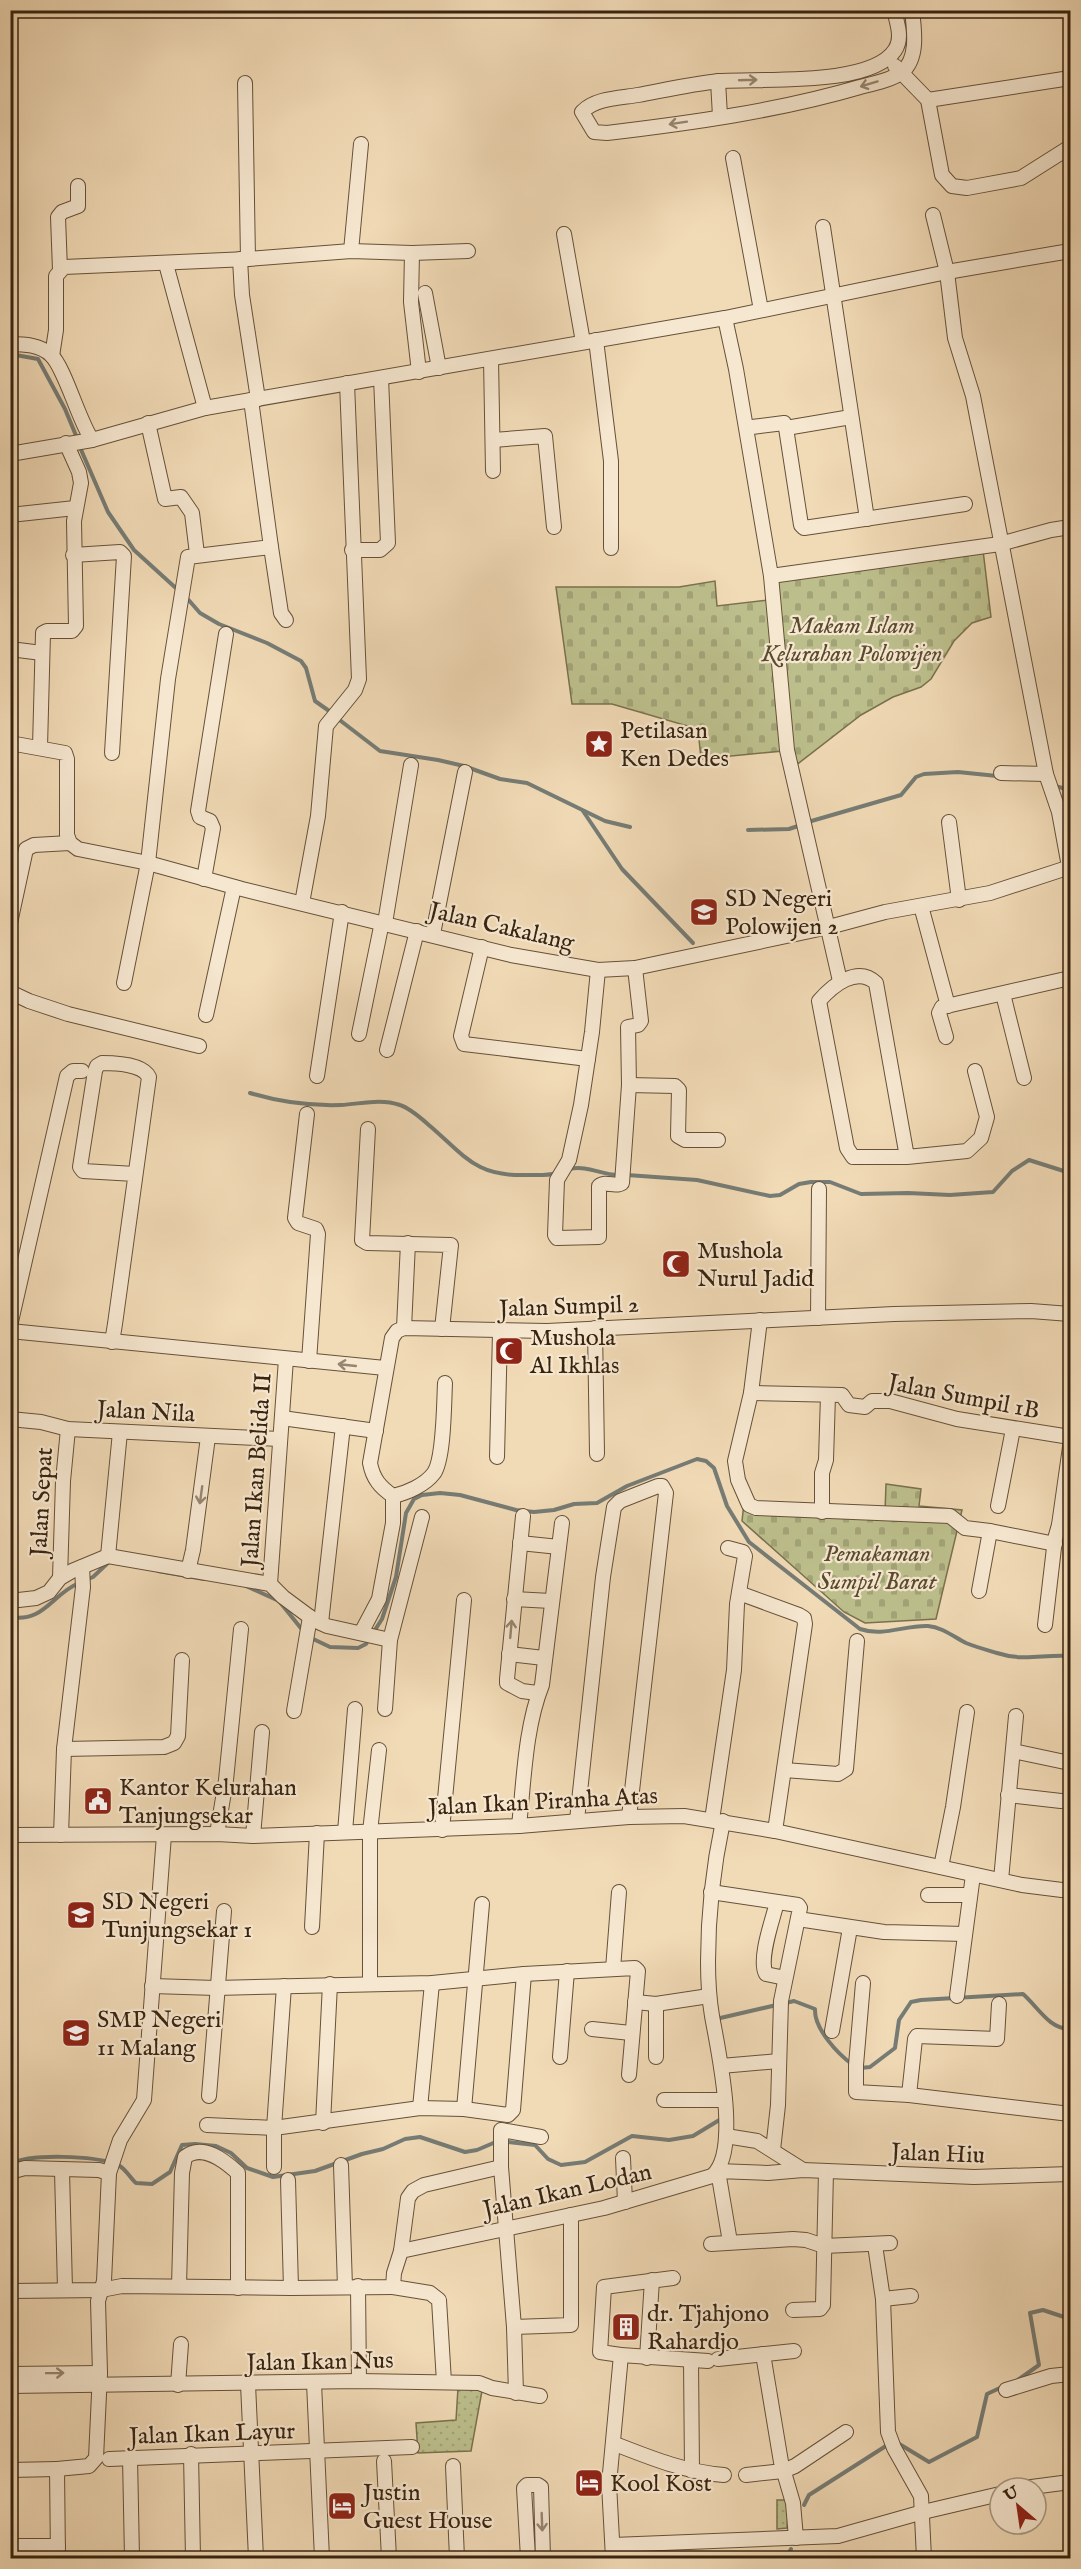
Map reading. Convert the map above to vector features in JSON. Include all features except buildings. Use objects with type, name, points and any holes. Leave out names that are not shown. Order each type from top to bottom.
[{"type":"street","points":[[894,10],[899,28],[897,45],[888,58],[878,65],[831,77],[718,81],[607,100],[591,105],[582,111],[590,128],[598,133],[720,116],[835,94],[902,73],[913,51],[912,10]]},
{"type":"street","points":[[888,58],[928,100],[942,175],[947,183],[959,188],[989,185],[1021,178],[1071,147]]},
{"type":"street","points":[[928,100],[1071,78]]},
{"type":"street","points":[[718,81],[720,116]]},
{"type":"street","points":[[245,83],[242,295],[272,547],[281,613],[286,620]]},
{"type":"street","points":[[351,251],[361,144]]},
{"type":"street","points":[[733,158],[761,310]]},
{"type":"street","points":[[40,747],[44,632],[72,631],[76,626],[73,555],[75,508],[81,483],[78,442],[83,427],[52,356],[56,330],[56,276],[60,270],[58,217],[62,212],[78,206],[78,186]]},
{"type":"street","points":[[933,215],[947,272],[955,338],[973,396],[1000,544],[1048,780],[1059,812],[1070,869]]},
{"type":"street","points":[[823,227],[867,519]]},
{"type":"street","points":[[564,234],[590,341],[611,461],[611,548]]},
{"type":"street","points":[[60,270],[71,266],[166,264],[351,251],[412,253],[468,251]]},
{"type":"street","points":[[10,454],[78,442],[205,408],[725,318],[947,272],[1071,251]]},
{"type":"street","points":[[412,253],[411,302],[419,372]]},
{"type":"street","points":[[166,264],[205,408]]},
{"type":"street","points":[[425,293],[439,368]]},
{"type":"street","points":[[725,318],[736,369],[771,576],[787,750],[840,981]]},
{"type":"street","points":[[10,344],[31,345],[52,356]]},
{"type":"street","points":[[491,359],[493,471]]},
{"type":"street","points":[[352,550],[380,549],[388,543],[381,378]]},
{"type":"street","points":[[302,903],[318,816],[326,726],[358,686],[360,679],[358,611],[352,550],[346,383]]},
{"type":"street","points":[[786,428],[851,417]]},
{"type":"street","points":[[148,423],[165,499],[181,497],[192,513],[197,554]]},
{"type":"street","points":[[752,427],[784,423],[803,528],[965,504]]},
{"type":"street","points":[[493,440],[545,436],[554,527]]},
{"type":"street","points":[[10,516],[75,508]]},
{"type":"street","points":[[771,576],[1000,544],[1071,527]]},
{"type":"street","points":[[124,983],[148,863],[160,775],[168,679],[188,557],[197,554],[272,547]]},
{"type":"street","points":[[73,555],[120,552],[124,557],[112,753]]},
{"type":"street","points":[[204,879],[212,825],[198,814],[226,634]]},
{"type":"street","points":[[10,649],[42,653]]},
{"type":"street","points":[[10,742],[63,751],[67,756],[67,834],[70,843],[34,845],[26,849],[10,923]]},
{"type":"street","points":[[359,1034],[383,922],[411,765]]},
{"type":"street","points":[[433,934],[465,772]]},
{"type":"street","points":[[1001,772],[1048,780]]},
{"type":"street","points":[[949,822],[959,900]]},
{"type":"street","name":"Jalan Cakalang","points":[[70,843],[78,849],[148,863],[234,887],[482,947],[598,970],[635,968],[829,927],[885,912],[959,900],[1070,869]]},
{"type":"street","points":[[206,1015],[234,887]]},
{"type":"street","points":[[921,906],[948,1006]]},
{"type":"street","points":[[317,1076],[342,912]]},
{"type":"street","points":[[387,1050],[417,931]]},
{"type":"street","points":[[482,947],[461,1036],[464,1044],[588,1059]]},
{"type":"street","points":[[598,970],[588,1059],[577,1123],[563,1170],[557,1180],[555,1235],[557,1238],[599,1237],[599,1186],[603,1183],[620,1185],[623,1174],[629,1085],[628,1026],[638,1025],[641,1021],[635,968]]},
{"type":"street","points":[[907,1157],[876,983],[861,976],[840,981],[819,1001],[847,1148],[849,1154],[858,1159],[907,1157],[967,1151],[981,1138],[987,1117],[975,1071]]},
{"type":"street","points":[[946,1037],[939,1012],[942,1007],[1071,978]]},
{"type":"street","points":[[10,992],[68,1014],[200,1046]]},
{"type":"street","points":[[1003,994],[1024,1078]]},
{"type":"street","points":[[112,1342],[149,1076],[140,1068],[102,1063],[95,1071],[80,1167],[83,1171],[135,1174]]},
{"type":"street","points":[[82,1071],[71,1072],[67,1076],[10,1328],[112,1342],[385,1368]]},
{"type":"street","points":[[629,1085],[675,1086],[679,1090],[678,1136],[685,1140],[718,1140]]},
{"type":"street","points":[[307,1114],[296,1218],[299,1224],[316,1229],[318,1234],[309,1361]]},
{"type":"street","points":[[368,1128],[362,1240],[367,1243],[451,1245],[442,1329]]},
{"type":"street","points":[[818,1318],[819,1189]]},
{"type":"street","points":[[393,1496],[382,1488],[373,1476],[370,1463],[385,1368],[393,1335],[404,1328],[408,1243]]},
{"type":"street","name":"Jalan Sumpil 2","points":[[404,1328],[500,1332],[1032,1311],[1071,1314]]},
{"type":"street","points":[[760,1320],[751,1393],[735,1467],[749,1505],[756,1508],[822,1512],[950,1516],[965,1528],[1055,1544]]},
{"type":"street","points":[[596,1328],[597,1454]]},
{"type":"street","points":[[497,1456],[500,1332]]},
{"type":"street","name":"Jalan Ikan Belida II","points":[[270,1584],[286,1359]]},
{"type":"street","points":[[393,1496],[408,1492],[435,1472],[439,1459],[445,1383]]},
{"type":"street","name":"Jalan Sumpil 1B","points":[[751,1393],[844,1395],[851,1406],[866,1407],[872,1401],[890,1401],[957,1419],[1071,1437]]},
{"type":"street","points":[[822,1512],[822,1475],[826,1460],[828,1395]]},
{"type":"street","points":[[282,1418],[376,1431]]},
{"type":"street","name":"Jalan Nila","points":[[10,1419],[41,1422],[68,1429],[279,1439]]},
{"type":"street","points":[[294,1711],[305,1641],[313,1621],[343,1426]]},
{"type":"street","name":"Jalan Sepat","points":[[60,1578],[63,1480],[68,1429]]},
{"type":"street","points":[[998,1506],[1013,1429]]},
{"type":"street","points":[[108,1556],[120,1432]]},
{"type":"street","points":[[188,1571],[193,1550],[208,1437]]},
{"type":"street","points":[[1045,1625],[1055,1544],[1064,1525],[1071,1447]]},
{"type":"street","points":[[577,1820],[603,1577],[614,1507],[620,1501],[662,1486],[666,1493],[629,1817]]},
{"type":"street","points":[[363,1634],[379,1599],[393,1523],[393,1496]]},
{"type":"street","points":[[523,1516],[507,1683],[522,1691],[537,1693]]},
{"type":"street","points":[[385,1709],[385,1639],[422,1517]]},
{"type":"street","points":[[519,1826],[532,1714],[537,1693],[542,1685],[562,1523]]},
{"type":"street","points":[[979,1591],[990,1531]]},
{"type":"street","points":[[520,1543],[559,1547]]},
{"type":"street","points":[[728,1548],[743,1552],[745,1556],[739,1593],[734,1670],[711,1892],[709,1996],[721,2066],[721,2100],[726,2136],[718,2170],[730,2242]]},
{"type":"street","points":[[10,1601],[36,1598],[49,1592],[60,1578],[108,1556],[270,1584],[313,1621],[340,1630],[385,1639]]},
{"type":"street","points":[[61,1836],[64,1749],[83,1587],[82,1569]]},
{"type":"street","points":[[739,1593],[804,1618],[775,1831]]},
{"type":"street","points":[[514,1599],[551,1601]]},
{"type":"street","points":[[442,1830],[464,1600]]},
{"type":"street","points":[[217,1834],[226,1780],[241,1629]]},
{"type":"street","points":[[784,1770],[838,1774],[846,1769],[857,1641]]},
{"type":"street","points":[[509,1654],[544,1658]]},
{"type":"street","points":[[64,1749],[164,1747],[174,1743],[178,1736],[182,1660]]},
{"type":"street","points":[[345,1832],[355,1709]]},
{"type":"street","points":[[941,1867],[967,1712]]},
{"type":"street","points":[[1001,1880],[1016,1716]]},
{"type":"street","points":[[253,1836],[262,1732]]},
{"type":"street","points":[[370,1984],[370,1832],[379,1750]]},
{"type":"street","points":[[1013,1751],[1065,1762]]},
{"type":"street","points":[[1008,1795],[1061,1802]]},
{"type":"street","name":"Jalan Ikan Piranha Atas","points":[[10,1835],[217,1834],[253,1836],[442,1830],[577,1820],[684,1816],[775,1831],[1022,1885],[1071,1891]]},
{"type":"street","points":[[312,1927],[317,1833]]},
{"type":"street","points":[[10,2470],[86,2467],[95,2461],[99,2379],[98,2301],[104,2281],[109,2172],[120,2140],[144,2100],[164,1835]]},
{"type":"street","points":[[957,1996],[974,1875]]},
{"type":"street","points":[[613,1969],[619,1892]]},
{"type":"street","points":[[711,1892],[798,1905],[800,1908],[781,2004],[773,2150]]},
{"type":"street","points":[[928,1895],[970,1895]]},
{"type":"street","points":[[777,1902],[764,1954],[764,1970],[766,1974],[785,1978]]},
{"type":"street","points":[[464,2109],[482,1904]]},
{"type":"street","points":[[208,2096],[224,1911]]},
{"type":"street","points":[[798,1919],[884,1932],[964,1934]]},
{"type":"street","points":[[832,2031],[850,1928]]},
{"type":"street","points":[[152,1986],[216,1988],[432,1983],[524,1974],[637,1968],[629,2075]]},
{"type":"street","points":[[560,2057],[567,1971]]},
{"type":"street","points":[[207,2126],[274,2128],[420,2108],[464,2109],[502,2116],[508,2115],[513,2110],[524,1974]]},
{"type":"street","points":[[420,2108],[432,1983]]},
{"type":"street","points":[[863,1983],[856,2091],[1071,2114]]},
{"type":"street","points":[[323,2123],[330,1984]]},
{"type":"street","points":[[274,2167],[274,2128],[284,1986]]},
{"type":"street","points":[[635,2002],[656,2004],[709,1996]]},
{"type":"street","points":[[656,2004],[656,2057]]},
{"type":"street","points":[[909,2095],[917,2036],[997,2039],[999,2004]]},
{"type":"street","points":[[592,2029],[631,2033]]},
{"type":"street","points":[[721,2066],[779,2061]]},
{"type":"street","points":[[664,2100],[721,2100]]},
{"type":"street","points":[[516,2393],[514,2327],[500,2139],[503,2130],[541,2137]]},
{"type":"street","points":[[726,2136],[757,2141],[803,2170]]},
{"type":"street","points":[[179,2286],[182,2173],[185,2157],[195,2152],[214,2155],[224,2160],[238,2173],[238,2288]]},
{"type":"street","points":[[622,2158],[625,2202]]},
{"type":"street","points":[[341,2165],[359,2381]]},
{"type":"street","points":[[393,2286],[394,2273],[401,2251],[408,2198],[413,2191],[424,2185],[501,2167]]},
{"type":"street","points":[[10,2172],[25,2168],[109,2172]]},
{"type":"street","name":"Jalan Hiu","points":[[718,2170],[768,2173],[803,2170],[974,2177],[1071,2174]]},
{"type":"street","name":"Jalan Ikan Lodan","points":[[401,2251],[625,2202],[699,2181],[718,2170]]},
{"type":"street","points":[[62,2171],[64,2289]]},
{"type":"street","points":[[793,2310],[813,2311],[822,2307],[826,2171]]},
{"type":"street","points":[[288,2180],[291,2288]]},
{"type":"street","points":[[514,2327],[572,2325],[572,2215]]},
{"type":"street","points":[[711,2244],[793,2239],[806,2240],[824,2246],[890,2243]]},
{"type":"street","points":[[875,2245],[883,2299],[892,2443],[921,2496],[924,2559]]},
{"type":"street","points":[[673,2278],[606,2286],[603,2289],[600,2352],[691,2361],[794,2351]]},
{"type":"street","points":[[648,2358],[652,2280]]},
{"type":"street","points":[[10,2291],[101,2290],[122,2286],[238,2288],[393,2286],[434,2294],[439,2300],[444,2382]]},
{"type":"street","points":[[883,2299],[911,2296]]},
{"type":"street","points":[[178,2385],[181,2344]]},
{"type":"street","points":[[763,2354],[783,2471],[793,2503],[796,2538]]},
{"type":"street","points":[[621,2355],[615,2444],[610,2475],[613,2552],[838,2536],[988,2497]]},
{"type":"street","points":[[691,2361],[692,2471]]},
{"type":"street","points":[[10,2374],[99,2379]]},
{"type":"street","points":[[1006,2390],[1051,2376],[1071,2374]]},
{"type":"street","points":[[10,2386],[99,2379]]},
{"type":"street","name":"Jalan Ikan Nus","points":[[99,2379],[178,2385],[359,2381],[479,2383],[516,2393],[540,2396]]},
{"type":"street","points":[[314,2383],[322,2559]]},
{"type":"street","points":[[248,2384],[256,2559]]},
{"type":"street","points":[[746,2475],[783,2471],[795,2466],[846,2432]]},
{"type":"street","points":[[615,2444],[667,2464],[692,2471],[724,2475]]},
{"type":"street","name":"Jalan Ikan Layur","points":[[109,2459],[412,2447]]},
{"type":"street","points":[[191,2454],[193,2559]]},
{"type":"street","points":[[130,2457],[132,2559]]},
{"type":"street","points":[[384,2461],[389,2559]]},
{"type":"street","points":[[453,2466],[458,2559]]},
{"type":"street","points":[[10,2546],[58,2552],[57,2469]]},
{"type":"street","points":[[1048,2485],[1071,2482]]},
{"type":"street","points":[[528,2559],[524,2488],[527,2485],[541,2487],[543,2559]]},
{"type":"green space","name":"Makam Islam Kelurahan Polowijen","points":[[983,550],[991,617],[972,623],[954,641],[931,679],[921,687],[893,697],[861,715],[795,766],[776,579]]},
{"type":"green space","points":[[715,581],[717,606],[768,600],[783,751],[701,759],[698,729],[612,704],[572,704],[556,587],[679,587]]},
{"type":"green space","name":"Pemakaman Sumpil Barat","points":[[886,1484],[921,1489],[919,1506],[962,1510],[936,1619],[865,1623],[844,1612],[742,1521],[744,1503],[885,1512]]},
{"type":"green space","points":[[458,2388],[477,2388],[482,2391],[471,2451],[418,2453],[416,2423],[456,2420]]},
{"type":"green space","points":[[777,2500],[789,2500],[787,2528],[777,2529]]},
{"type":"waterway","points":[[10,354],[38,359],[65,409],[77,438]]},
{"type":"waterway","points":[[79,445],[108,512],[134,550],[178,590]]},
{"type":"waterway","points":[[186,597],[200,613],[219,624],[267,643],[301,661],[306,668],[315,701],[332,713]]},
{"type":"waterway","points":[[337,718],[380,751],[438,760],[464,766],[500,779],[527,783],[605,821],[630,827]]},
{"type":"waterway","points":[[808,822],[901,795],[916,777],[924,774],[958,772],[997,776]]},
{"type":"waterway","points":[[1055,786],[1070,790]]},
{"type":"waterway","points":[[583,811],[622,869],[693,943]]},
{"type":"waterway","points":[[748,830],[789,829],[801,825]]},
{"type":"waterway","points":[[250,1093],[283,1101],[318,1105],[393,1103],[412,1111],[463,1156],[484,1169],[510,1175],[556,1173]]},
{"type":"waterway","points":[[627,1175],[697,1180],[770,1196],[780,1195],[799,1184],[811,1182],[830,1182],[861,1194],[950,1195],[993,1192],[1012,1171],[1029,1160],[1070,1173]]},
{"type":"waterway","points":[[569,1169],[583,1168],[619,1175]]},
{"type":"waterway","points":[[309,1637],[330,1647],[358,1648],[366,1644],[382,1619],[396,1577],[406,1513],[414,1499],[422,1495],[440,1493],[460,1495],[516,1510],[534,1512],[554,1510],[574,1504],[597,1503],[627,1486],[697,1459],[706,1461],[714,1468],[727,1506],[749,1542],[860,1629],[877,1632],[928,1626],[943,1630],[966,1643],[1007,1656],[1070,1656]]},
{"type":"waterway","points":[[86,1580],[93,1577],[110,1561]]},
{"type":"waterway","points":[[158,1571],[204,1579]]},
{"type":"waterway","points":[[10,1617],[22,1618],[40,1612],[79,1583]]},
{"type":"waterway","points":[[246,1586],[279,1601],[304,1632]]},
{"type":"waterway","points":[[860,2068],[870,2067],[895,2048],[899,2020],[911,2002],[921,2000],[1023,1994],[1050,2021],[1070,2029]]},
{"type":"waterway","points":[[716,2019],[794,2001],[815,2009],[818,2025],[823,2033],[834,2048],[853,2065]]},
{"type":"waterway","points":[[10,2164],[32,2158],[47,2157],[93,2159],[119,2165],[136,2183],[152,2184],[170,2172],[182,2145],[195,2144],[216,2146],[231,2153],[247,2168],[273,2177],[315,2171],[383,2149],[405,2139],[420,2137],[465,2152],[477,2150],[498,2141],[535,2145],[548,2159],[561,2165],[585,2162],[632,2136],[669,2140],[693,2136],[721,2119]]},
{"type":"waterway","points":[[1015,2382],[1039,2365],[1030,2313],[1043,2310],[1070,2319]]},
{"type":"waterway","points":[[896,2442],[929,2462],[977,2437],[987,2394],[1002,2387]]},
{"type":"waterway","points":[[804,2505],[809,2495],[889,2444]]},
{"type":"waterway","points":[[786,2558],[791,2549]]},
{"type":"place","name":"Petilasan Ken Dedes","points":[[599,744]]},
{"type":"place","name":"SD Negeri Polowijen 2","points":[[704,912]]},
{"type":"place","name":"Mushola Nurul Jadid","points":[[676,1264]]},
{"type":"place","name":"Mushola Al Ikhlas","points":[[509,1351]]},
{"type":"place","name":"Kantor Kelurahan Tanjungsekar","points":[[98,1801]]},
{"type":"place","name":"SD Negeri Tunjungsekar 1","points":[[81,1915]]},
{"type":"place","name":"SMP Negeri 11 Malang","points":[[76,2033]]},
{"type":"place","name":"dr. Tjahjono Rahardjo","points":[[626,2327]]},
{"type":"place","name":"Kool Kost","points":[[589,2483]]},
{"type":"place","name":"Justin Guest House","points":[[342,2506]]}]
